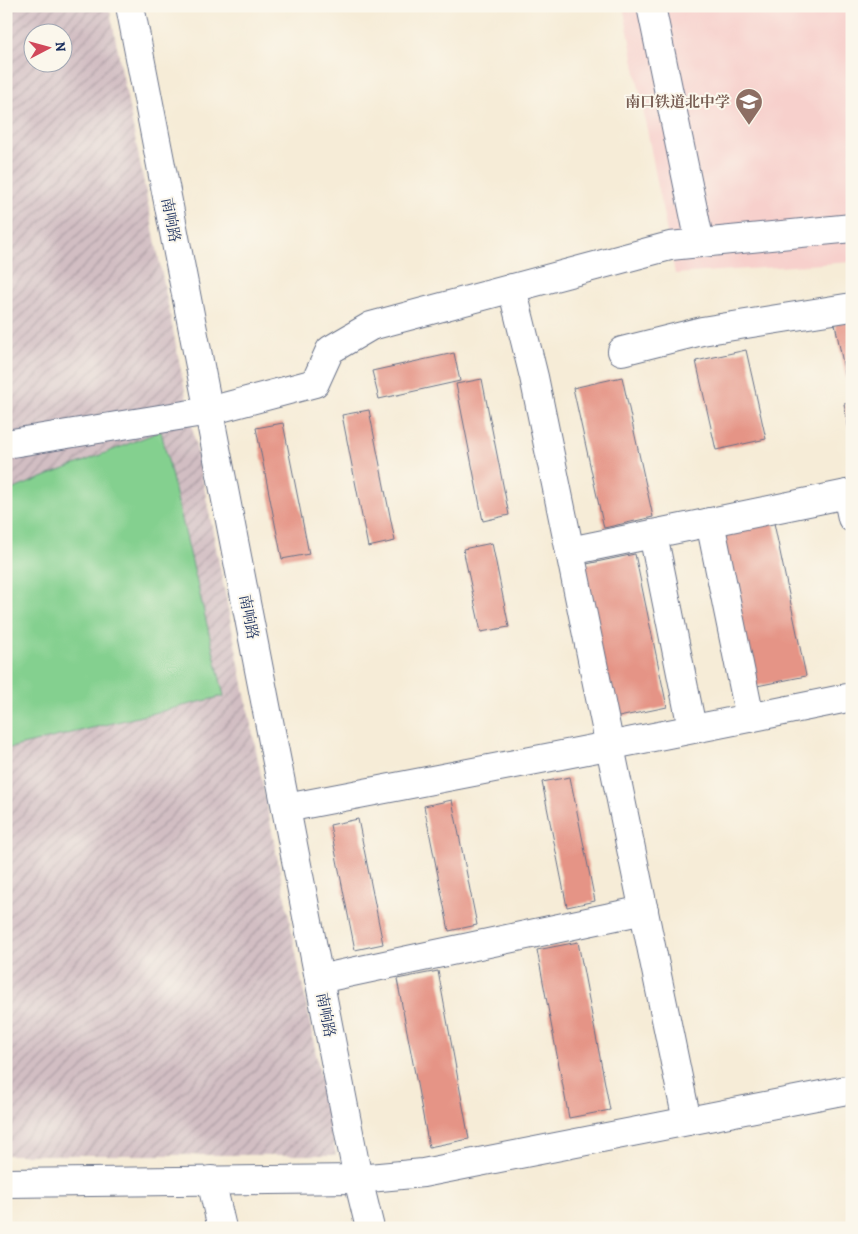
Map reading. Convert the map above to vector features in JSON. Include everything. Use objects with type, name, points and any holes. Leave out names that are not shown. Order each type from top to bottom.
[{"type":"street","name":"南响路","points":[[130,6],[358,1178],[370,1228]]},
{"type":"street","points":[[651,6],[700,243]]},
{"type":"street","points":[[6,444],[208,411],[315,383],[330,350],[371,326],[670,246],[852,228]]},
{"type":"street","points":[[512,288],[534,377],[687,1121]]},
{"type":"street","points":[[622,350],[702,331],[852,307]]},
{"type":"street","points":[[570,551],[710,522],[850,502]]},
{"type":"street","points":[[710,522],[750,718]]},
{"type":"street","points":[[653,534],[692,728]]},
{"type":"street","points":[[286,808],[610,747],[692,728],[852,697]]},
{"type":"street","points":[[319,979],[644,910]]},
{"type":"street","points":[[6,1183],[358,1178],[423,1173],[852,1089]]},
{"type":"street","points":[[211,1180],[222,1228]]},
{"type":"shaded area","points":[[6,6],[109,6],[336,1155],[6,1155]]},
{"type":"shaded area","name":"南口铁道北中学","points":[[623,6],[852,6],[852,262],[675,274]]},
{"type":"green space","points":[[161,431],[224,696],[6,749],[6,492]]},
{"type":"building","points":[[852,321],[851,441],[844,404],[851,403],[835,324]]},
{"type":"building","points":[[746,350],[766,439],[716,450],[696,361]]},
{"type":"building","points":[[454,353],[460,381],[379,399],[372,371]]},
{"type":"building","points":[[622,377],[653,517],[604,528],[573,388]]},
{"type":"building","points":[[482,379],[509,515],[483,521],[456,384]]},
{"type":"building","points":[[369,410],[395,541],[368,547],[342,415]]},
{"type":"building","points":[[283,423],[309,554],[282,559],[256,428]]},
{"type":"building","points":[[774,523],[806,676],[752,687],[721,533]]},
{"type":"building","points":[[492,543],[509,627],[481,632],[463,549]]},
{"type":"building","points":[[635,554],[667,707],[614,718],[582,565]]},
{"type":"building","points":[[570,777],[595,901],[567,907],[542,782]]},
{"type":"building","points":[[452,800],[477,925],[449,931],[424,806]]},
{"type":"building","points":[[358,819],[383,944],[355,950],[330,825]]},
{"type":"building","points":[[578,942],[610,1110],[569,1118],[537,950]]},
{"type":"building","points":[[438,971],[469,1139],[429,1147],[397,979]]},
{"type":"place","name":"南口铁道北中学","points":[[749,126]]}]
